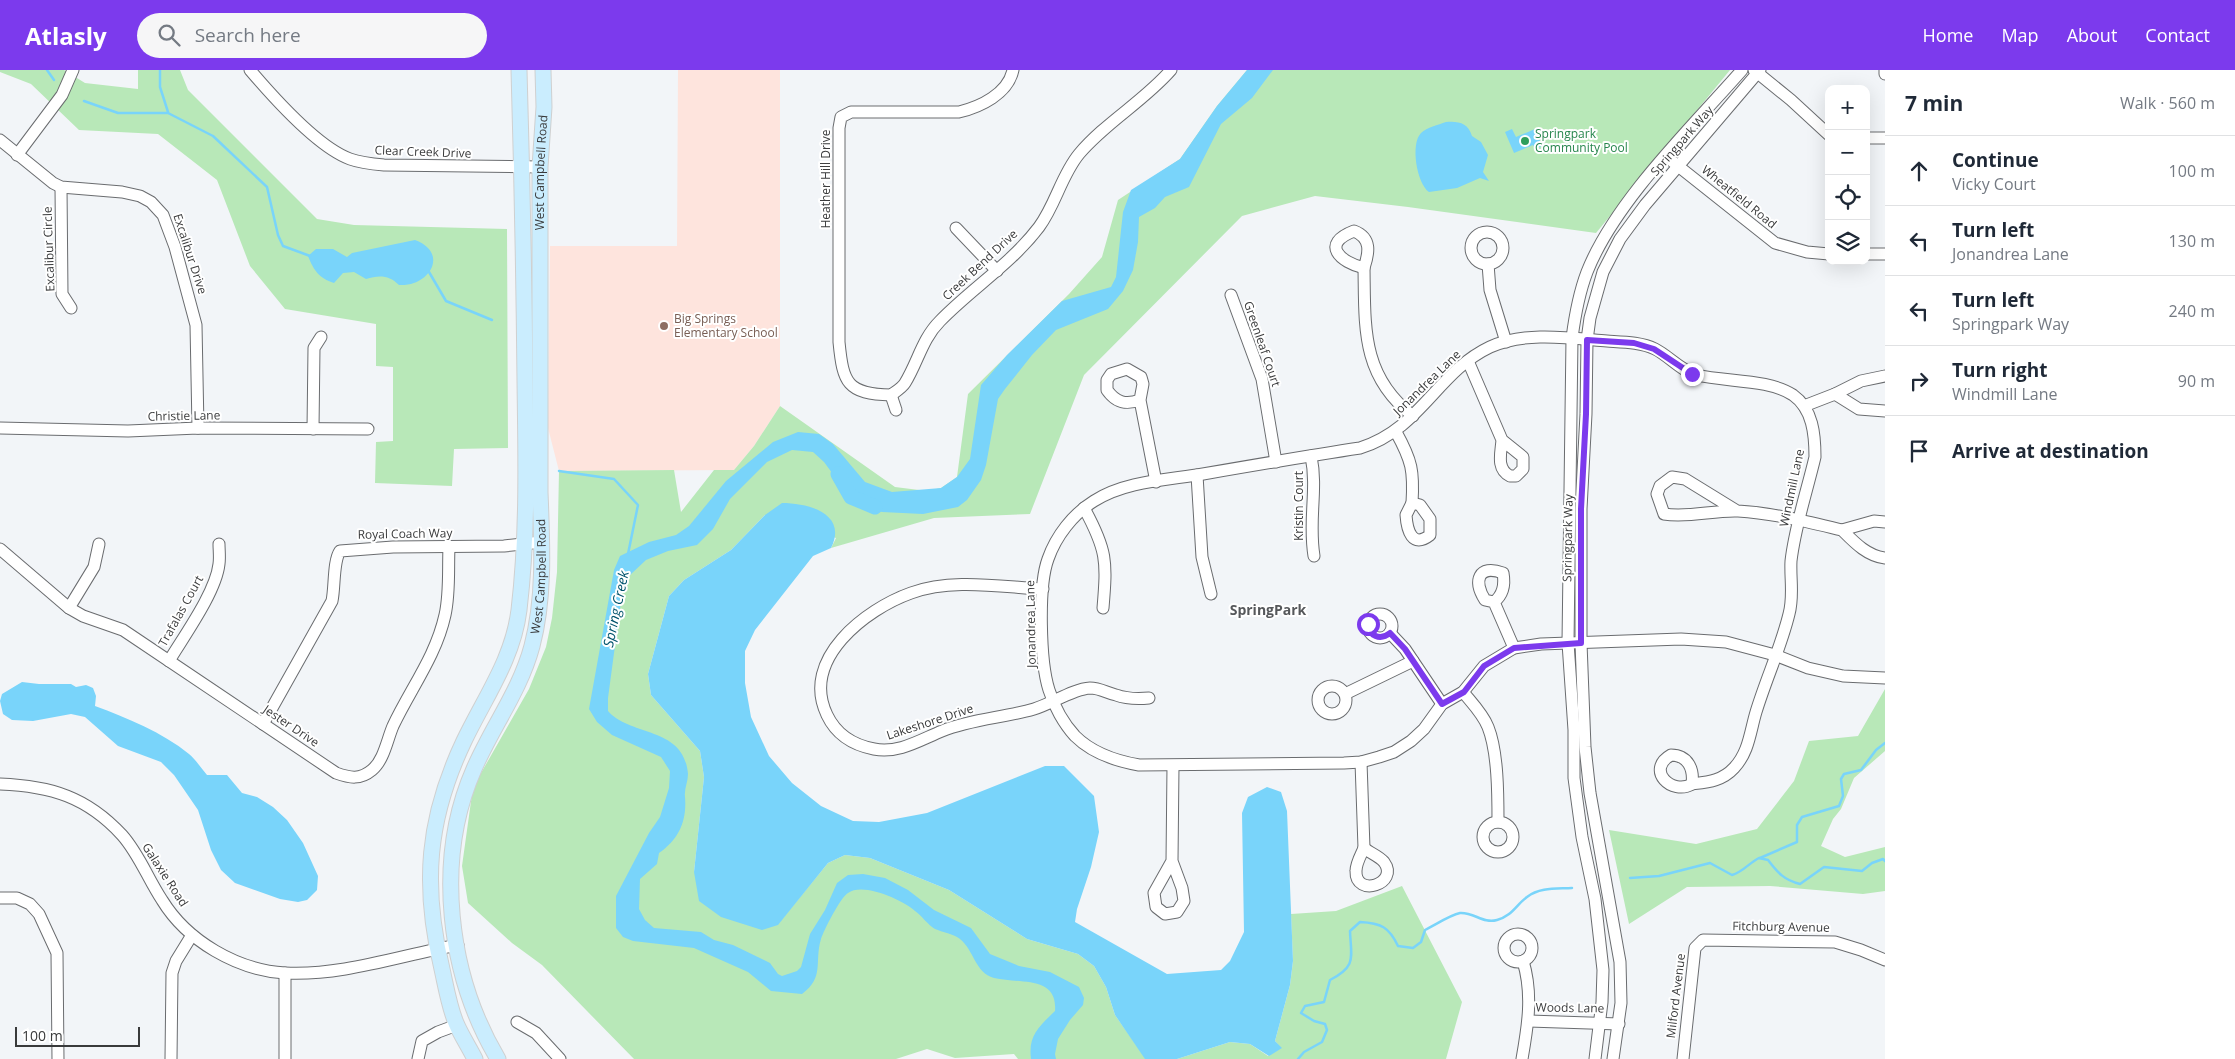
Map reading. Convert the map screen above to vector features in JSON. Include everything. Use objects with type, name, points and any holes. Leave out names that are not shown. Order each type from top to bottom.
[{"type":"main road","name":"West Campbell Road","points":[[475,1059],[457,1025],[437,949],[430,899],[431,865],[436,821],[448,776],[497,681],[510,650],[519,612],[526,493],[519,70]]},
{"type":"main road","name":"West Campbell Road","points":[[498,1059],[475,1016],[460,964],[450,904],[451,868],[456,827],[464,797],[474,769],[524,671],[540,611],[542,542],[540,167],[544,107],[543,70]]},
{"type":"main road","points":[[524,289],[540,289]]},
{"type":"main road","points":[[431,865],[451,868]]},
{"type":"street","points":[[17,155],[62,95],[73,70]]},
{"type":"street","name":"Clear Creek Drive","points":[[250,70],[305,127],[327,146],[350,159],[367,164],[384,165],[540,167]]},
{"type":"street","name":"Heather Hill Drive","points":[[891,396],[861,392],[842,372],[839,342],[839,128],[841,117],[851,112],[959,112],[974,109],[999,93],[1013,70]]},
{"type":"street","name":"Creek Bend Drive","points":[[891,396],[904,385],[925,339],[940,320],[1012,257],[1038,227],[1051,208],[1067,172],[1094,137],[1140,101],[1171,70]]},
{"type":"street","name":"Springpark Way","points":[[1595,1059],[1600,1022],[1603,970],[1600,933],[1582,837],[1574,778],[1574,730],[1568,643],[1572,338],[1580,295],[1596,252],[1618,216],[1666,156],[1742,70]]},
{"type":"street","points":[[1884,70],[1885,74]]},
{"type":"street","points":[[1757,71],[1825,131]]},
{"type":"street","name":"Springpark Way","points":[[1613,1059],[1619,1024],[1620,962],[1590,793],[1585,747],[1581,643],[1581,509],[1586,414],[1587,340],[1594,298],[1611,254],[1645,205],[1757,71]]},
{"type":"street","points":[[1870,138],[1885,138]]},
{"type":"street","name":"Excalibur Drive","points":[[0,140],[53,183],[61,187],[122,192],[140,196],[151,202],[163,214],[175,247],[196,326],[198,428]]},
{"type":"street","name":"Wheatfield Road","points":[[1666,156],[1775,243],[1806,252],[1825,254]]},
{"type":"street","name":"Excalibur Circle","points":[[61,187],[62,294],[71,308]]},
{"type":"street","points":[[956,228],[997,271]]},
{"type":"street","points":[[1870,254],[1885,254]]},
{"type":"street","points":[[1488,264],[1491,296],[1506,342]]},
{"type":"street","points":[[1364,268],[1367,347],[1383,383],[1400,405],[1413,416]]},
{"type":"street","name":"Greenleaf Court","points":[[1231,295],[1262,379],[1276,462]]},
{"type":"street","points":[[313,428],[314,348],[321,337]]},
{"type":"street","name":"Jonandrea Lane","points":[[1572,338],[1528,338],[1506,342],[1490,348],[1468,361],[1396,432],[1360,448],[1156,482],[1113,492],[1084,508],[1070,522],[1053,546],[1044,574],[1043,589],[1043,659],[1049,690],[1065,722],[1076,737],[1098,753],[1126,763],[1139,765],[1361,762],[1394,752],[1411,741],[1424,729],[1442,704],[1464,692],[1484,666],[1514,648],[1568,643],[1681,638],[1726,642],[1775,655],[1808,668],[1843,676],[1885,678]]},
{"type":"street","points":[[1572,338],[1634,343],[1654,349],[1692,374],[1777,388],[1792,395],[1804,406],[1861,381],[1885,376]]},
{"type":"street","points":[[1468,361],[1502,440]]},
{"type":"street","points":[[1835,394],[1859,409],[1885,411]]},
{"type":"street","points":[[891,396],[896,410]]},
{"type":"street","points":[[1140,400],[1156,482]]},
{"type":"street","name":"Windmill Lane","points":[[1692,784],[1715,781],[1726,775],[1735,768],[1744,753],[1789,615],[1792,597],[1791,562],[1815,457],[1815,439],[1811,420],[1804,406]]},
{"type":"street","name":"Christie Lane","points":[[0,428],[128,431],[198,428],[368,429]]},
{"type":"street","points":[[1396,432],[1405,449],[1414,475],[1412,503]]},
{"type":"street","name":"Kristin Court","points":[[1311,456],[1314,480],[1310,535],[1314,556]]},
{"type":"street","points":[[1197,475],[1202,557],[1211,594]]},
{"type":"street","points":[[1737,511],[1685,479],[1672,478],[1660,486],[1657,494],[1664,514],[1699,515],[1737,511],[1800,520],[1842,530],[1867,552],[1876,557],[1885,558]]},
{"type":"street","points":[[1084,508],[1102,543],[1105,560],[1103,608]]},
{"type":"street","points":[[1842,530],[1874,521],[1885,522]]},
{"type":"street","name":"Royal Coach Way","points":[[264,724],[332,601],[335,589],[336,560],[340,551],[393,547],[542,542]]},
{"type":"street","points":[[69,608],[94,567],[98,544]]},
{"type":"street","name":"Trafalas Court","points":[[169,661],[212,585],[219,565],[219,544]]},
{"type":"street","name":"Jester Drive","points":[[0,549],[69,608],[83,616],[115,626],[336,773],[354,778],[374,769],[381,758],[393,726],[434,650],[445,615],[448,595],[449,546]]},
{"type":"street","name":"Lakeshore Drive","points":[[1043,589],[957,585],[928,588],[903,596],[870,614],[847,633],[824,668],[821,690],[824,710],[830,722],[839,733],[856,744],[884,751],[903,747],[966,722],[1025,711],[1091,688],[1132,699],[1149,698]]},
{"type":"street","points":[[1494,602],[1514,648]]},
{"type":"street","points":[[1390,633],[1405,649],[1442,704]]},
{"type":"street","points":[[1345,694],[1413,661]]},
{"type":"street","points":[[1464,692],[1487,725],[1491,737],[1498,791],[1498,822]]},
{"type":"street","points":[[1361,762],[1364,848]]},
{"type":"street","points":[[1172,861],[1173,766]]},
{"type":"street","name":"Galaxie Road","points":[[0,784],[23,785],[52,790],[78,801],[102,816],[123,836],[162,902],[192,935],[228,958],[285,973],[324,972],[458,945]]},
{"type":"street","points":[[0,898],[17,898],[30,904],[39,914],[57,953],[58,1059]]},
{"type":"street","points":[[171,1059],[172,973],[176,961],[192,935]]},
{"type":"street","name":"Fitchburg Avenue","points":[[1703,940],[1835,942],[1885,960]]},
{"type":"street","name":"Milford Avenue","points":[[1682,1059],[1695,948],[1703,940]]},
{"type":"street","points":[[1523,960],[1529,981],[1529,1021]]},
{"type":"street","points":[[285,973],[285,1059]]},
{"type":"street","name":"Woods Lane","points":[[1522,1059],[1529,1021],[1619,1024]]},
{"type":"street","points":[[517,1022],[536,1033],[560,1059]]},
{"type":"street","points":[[418,1059],[422,1041],[433,1034],[457,1025]]},
{"type":"shaded area","name":"Big Springs Elementary School","points":[[678,70],[780,70],[780,406],[754,446],[734,470],[559,471],[548,428],[550,246],[677,246]]},
{"type":"green space","points":[[0,70],[64,70],[85,83],[138,89],[138,70],[180,70],[188,90],[317,219],[354,225],[507,229],[508,448],[454,449],[452,486],[375,483],[376,442],[393,441],[393,367],[376,366],[376,324],[285,309],[250,266],[217,180],[158,134],[79,130],[31,84],[0,72]]},
{"type":"green space","points":[[1247,70],[1730,70],[1596,233],[1315,196],[1242,216],[1084,375],[1030,514],[934,518],[831,548],[836,538],[765,515],[731,550],[684,580],[669,596],[648,674],[651,695],[700,751],[704,777],[694,872],[778,924],[828,863],[845,855],[870,858],[949,890],[1027,939],[1078,954],[1094,966],[1106,987],[1115,1015],[1146,1059],[1018,1059],[1014,1054],[955,1058],[927,1049],[896,1059],[634,1059],[542,965],[512,943],[468,903],[462,866],[473,787],[529,689],[546,647],[552,618],[557,572],[559,471],[674,470],[681,512],[714,470],[734,470],[754,446],[780,406],[895,487],[927,491],[941,488],[957,477],[968,394],[1069,294],[1102,257],[1118,200],[1180,159],[1217,106]]},
{"type":"green space","points":[[1885,689],[1885,751],[1854,778],[1841,809],[1833,819],[1821,846],[1845,857],[1885,847],[1885,891],[1863,894],[1770,886],[1687,887],[1629,924],[1609,830],[1696,844],[1757,829],[1794,781],[1809,741],[1858,736]]},
{"type":"green space","points":[[1402,886],[1462,1002],[1446,1059],[1177,1059],[1230,1042],[1250,1044],[1268,1056],[1281,1048],[1275,1041],[1290,985],[1293,961],[1291,914],[1336,911]]},
{"type":"water","points":[[1247,70],[1273,70],[1252,98],[1221,124],[1189,187],[1165,197],[1155,208],[1139,217],[1138,242],[1133,270],[1123,291],[1108,309],[1056,330],[1032,355],[998,399],[986,465],[981,480],[967,500],[958,507],[923,514],[882,512],[862,504],[841,485],[824,462],[813,452],[792,450],[767,462],[730,499],[713,529],[697,545],[668,551],[646,560],[629,576],[623,586],[608,698],[608,711],[630,725],[667,740],[677,748],[684,759],[688,774],[685,791],[685,814],[680,829],[672,842],[659,853],[657,864],[640,879],[639,909],[645,920],[654,928],[701,932],[714,940],[733,945],[770,963],[778,974],[782,976],[797,971],[801,967],[810,934],[825,910],[837,883],[848,875],[863,874],[885,878],[908,890],[934,910],[971,928],[990,954],[1019,966],[1050,972],[1079,987],[1084,998],[1083,1005],[1070,1020],[1058,1039],[1056,1059],[1031,1059],[1033,1037],[1055,1011],[1054,999],[1044,986],[1035,983],[1004,980],[988,975],[979,966],[969,949],[960,939],[935,929],[918,913],[902,902],[873,891],[855,890],[848,893],[841,901],[821,939],[818,969],[814,981],[802,994],[771,991],[748,972],[694,948],[633,941],[623,937],[616,928],[616,896],[649,833],[660,817],[669,788],[670,771],[661,757],[612,735],[597,722],[589,709],[614,570],[620,556],[649,542],[676,535],[689,526],[726,481],[773,442],[798,432],[819,434],[833,444],[865,482],[892,492],[941,488],[957,477],[970,459],[981,385],[1007,355],[1062,301],[1111,287],[1116,277],[1123,212],[1131,190],[1180,159],[1217,106]]},
{"type":"water","points":[[1446,122],[1462,124],[1468,128],[1472,136],[1481,142],[1488,155],[1483,172],[1489,181],[1480,178],[1457,188],[1429,192],[1425,188],[1416,164],[1418,138],[1426,129]]},
{"type":"water","name":"Springpark Community Pool","points":[[1512,129],[1516,137],[1535,129],[1542,146],[1535,149],[1533,145],[1514,153],[1505,132]]},
{"type":"water","points":[[415,240],[426,246],[433,260],[431,268],[426,275],[419,281],[410,284],[399,285],[391,279],[384,277],[366,279],[354,272],[343,273],[334,283],[324,279],[318,273],[312,266],[308,256],[316,249],[333,249],[347,257],[352,253]]},
{"type":"water","points":[[782,503],[803,505],[823,513],[830,519],[834,527],[835,536],[831,548],[813,556],[755,630],[745,651],[745,683],[751,717],[769,756],[792,783],[821,806],[853,821],[879,822],[927,813],[1045,766],[1064,766],[1094,796],[1099,832],[1075,922],[1167,974],[1221,970],[1230,961],[1244,932],[1242,813],[1248,797],[1267,787],[1281,792],[1287,811],[1293,961],[1290,985],[1275,1041],[1282,1048],[1269,1056],[1250,1044],[1230,1042],[1177,1059],[1145,1059],[1115,1015],[1106,987],[1094,966],[1078,954],[1027,939],[949,890],[870,858],[845,855],[828,863],[778,925],[762,930],[721,917],[699,901],[694,872],[704,777],[700,751],[651,695],[648,674],[669,596],[684,580],[731,550],[765,515]]},
{"type":"water","points":[[22,682],[71,684],[76,687],[86,685],[93,688],[96,696],[95,706],[156,732],[189,754],[207,775],[227,775],[242,793],[257,797],[273,807],[287,820],[303,843],[318,876],[317,890],[307,900],[298,902],[280,899],[235,883],[221,870],[211,850],[198,810],[174,775],[161,762],[118,746],[85,717],[71,714],[33,721],[12,720],[3,714],[0,701],[2,694]]},
{"type":"waterway","points":[[47,70],[54,80]]},
{"type":"waterway","points":[[160,70],[160,87],[168,112]]},
{"type":"waterway","points":[[84,101],[118,113],[168,113],[213,136],[267,187],[278,235],[283,246],[310,256]]},
{"type":"waterway","points":[[429,272],[446,301],[492,320]]},
{"type":"waterway","points":[[559,471],[614,479],[638,505],[628,554]]},
{"type":"waterway","name":"Spring Creek","points":[[838,474],[851,497],[875,507]]},
{"type":"waterway","points":[[1760,858],[1797,842],[1797,825],[1802,817],[1839,806],[1843,796],[1841,779],[1844,774],[1861,770],[1876,750],[1885,743]]},
{"type":"waterway","points":[[1630,878],[1659,876],[1710,863],[1732,875],[1759,858],[1768,860],[1782,875],[1800,884],[1824,867],[1862,871],[1872,863],[1883,859],[1885,861]]},
{"type":"waterway","points":[[1298,1059],[1304,1052],[1322,1042],[1327,1030],[1325,1024],[1314,1021],[1301,1013],[1305,1006],[1324,1002],[1330,980],[1345,970],[1351,955],[1350,931],[1360,922],[1384,927],[1398,946],[1413,948],[1421,942],[1425,930],[1456,914],[1465,913],[1487,920],[1497,920],[1510,913],[1532,894],[1549,889],[1572,888]]},
{"type":"place","name":"Springpark Community Pool","points":[[1525,141]]},
{"type":"place","name":"Big Springs Elementary School","points":[[664,326]]},
{"type":"district","name":"SpringPark","points":[[1268,610]]},
{"type":"route","points":[[1368,624],[1371,634],[1375,637],[1380,638],[1390,633],[1405,649],[1442,704],[1464,692],[1484,666],[1514,648],[1541,644],[1581,643],[1581,509],[1586,414],[1587,340],[1634,343],[1654,349],[1692,374]]}]
